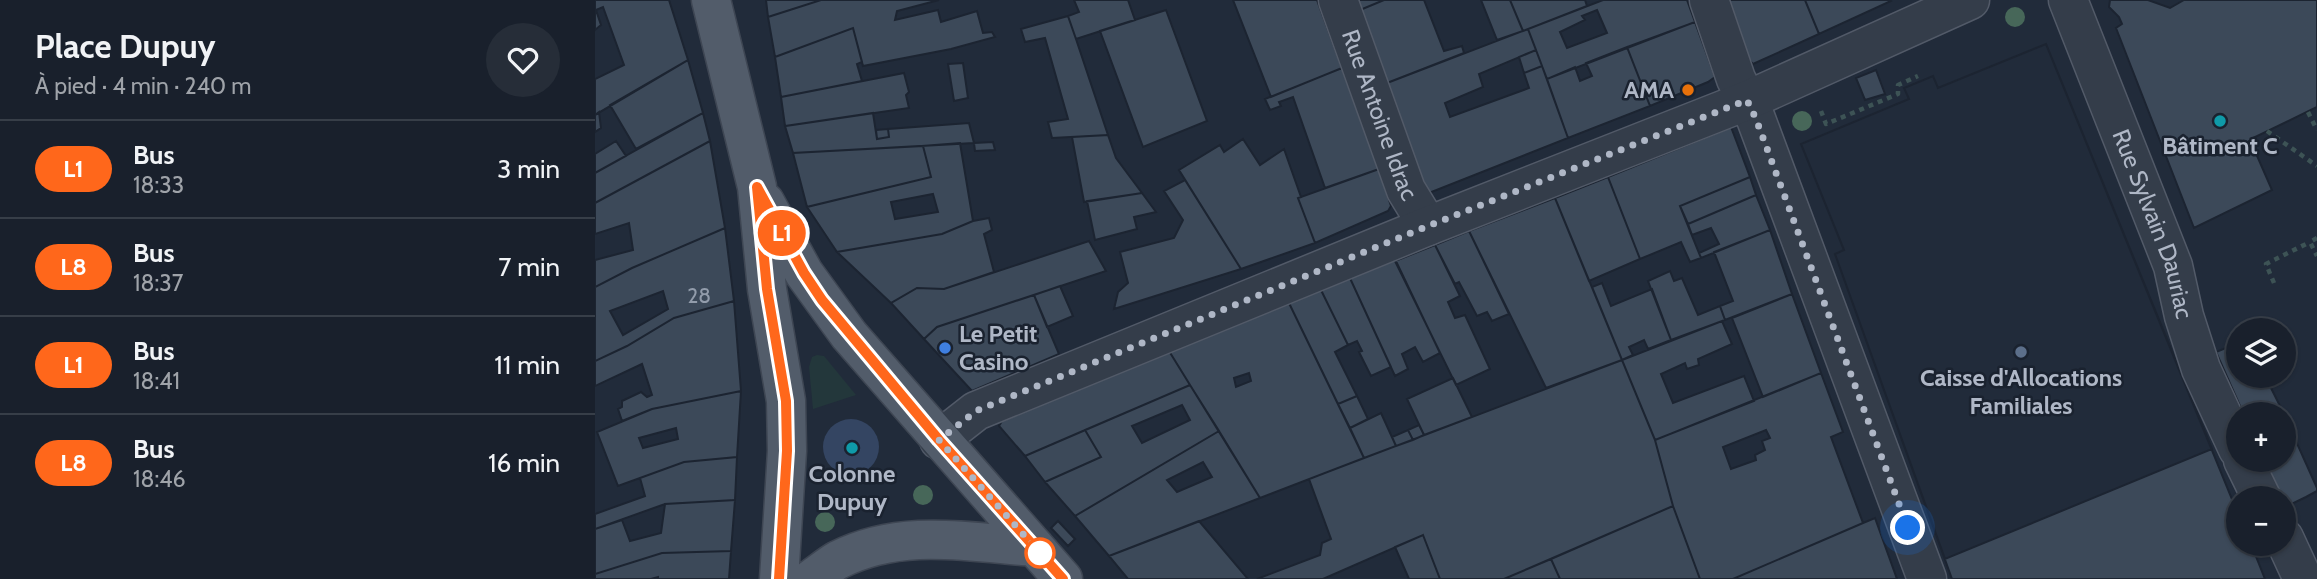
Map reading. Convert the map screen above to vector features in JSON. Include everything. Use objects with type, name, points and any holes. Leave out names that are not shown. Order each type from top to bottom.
[{"type":"main road","points":[[711,0],[757,187],[767,289],[786,401],[787,451],[779,579]]},
{"type":"main road","points":[[757,187],[804,273],[822,300],[939,440],[1063,579]]},
{"type":"main road","points":[[811,579],[837,560],[884,542],[915,538],[1035,547]]},
{"type":"street","name":"Rue Antoine Idrac","points":[[1338,0],[1406,190],[1428,226]]},
{"type":"street","points":[[1709,0],[1736,79],[1756,119],[1927,579]]},
{"type":"street","points":[[939,440],[976,411],[1428,226],[1747,100],[1970,0]]},
{"type":"street","name":"Rue Sylvain Dauriac","points":[[2068,0],[2173,265],[2184,317],[2201,369],[2226,423]]},
{"type":"street","points":[[2292,556],[2303,579]]},
{"type":"path","points":[[1832,106],[1820,112],[1826,124],[1898,94],[1898,85],[1919,77]]},
{"type":"path","points":[[2308,111],[2317,130]]},
{"type":"path","points":[[2267,131],[2317,166]]},
{"type":"path","points":[[2274,283],[2266,264],[2317,238]]},
{"type":"path","points":[[2310,242],[2317,256]]},
{"type":"green space","points":[[824,356],[856,395],[813,409],[809,367],[812,357]]},
{"type":"water","points":[[851,419],[862,421],[871,427],[877,436],[877,458],[871,467],[862,473],[851,475],[840,473],[831,467],[825,458],[823,447],[825,436],[831,427],[840,421]]},
{"type":"building","points":[[595,0],[669,0],[688,60],[595,115],[595,79],[624,65],[603,7],[596,10],[601,25],[595,30]]},
{"type":"building","points":[[766,0],[821,0],[768,17]]},
{"type":"building","points":[[821,0],[939,0],[897,11],[895,20],[938,10],[941,22],[977,11],[983,33],[992,32],[995,37],[951,49],[863,66],[853,28],[775,57],[768,17]]},
{"type":"building","points":[[1074,0],[1128,0],[1135,20],[1076,39],[1068,16],[1079,12]]},
{"type":"building","points":[[1233,0],[1317,0],[1342,68],[1271,97]]},
{"type":"building","points":[[1357,0],[1384,0],[1360,10]]},
{"type":"building","points":[[1384,0],[1424,0],[1444,51],[1462,46],[1464,53],[1387,83],[1360,10]]},
{"type":"building","points":[[1481,0],[1510,0],[1523,31],[1497,40]]},
{"type":"building","points":[[1510,0],[1585,0],[1587,6],[1523,31]]},
{"type":"building","points":[[1603,0],[1687,0],[1695,22],[1547,79],[1528,29]],"holes":[[[1597,10],[1607,33],[1567,48],[1560,32],[1585,20],[1582,16]]]},
{"type":"building","points":[[1726,0],[1805,0],[1819,34],[1753,64],[1747,58]]},
{"type":"building","points":[[1805,0],[1890,0],[1891,1],[1819,34]]},
{"type":"building","name":"Bâtiment C","points":[[2110,0],[2148,0],[2170,8],[2184,0],[2317,0],[2317,107],[2253,138],[2251,142],[2272,190],[2194,228],[2116,28],[2122,24],[2109,7]]},
{"type":"building","points":[[1166,10],[1207,121],[1143,147],[1100,31]]},
{"type":"building","points":[[1068,16],[1108,135],[1052,138],[1048,122],[1068,119],[1045,38],[1025,42],[1021,29]]},
{"type":"building","points":[[1695,22],[1715,77],[1650,106],[1627,47]]},
{"type":"building","points":[[853,28],[862,62],[857,64],[862,81],[781,97],[775,57]]},
{"type":"building","points":[[1528,29],[1536,50],[1479,74],[1483,87],[1445,103],[1450,117],[1529,88],[1524,73],[1542,66],[1568,138],[1429,193],[1419,174],[1387,83]]},
{"type":"building","name":"Caisse d'Allocations Familiales","points":[[2046,44],[2212,449],[1945,559],[1835,254],[1844,250],[1801,144],[1909,99],[1904,88],[1933,76],[1938,88]]},
{"type":"building","name":"Caisse d'Allocations Familiales","points":[[2046,44],[2227,486],[2226,556],[2256,556],[2265,579],[1952,579],[1835,254],[1844,250],[1801,144],[1909,99],[1904,88],[1933,76],[1938,88]]},
{"type":"building","points":[[1627,47],[1650,106],[1568,138],[1547,79],[1575,67],[1580,81],[1592,76],[1586,63]]},
{"type":"building","points":[[1536,50],[1542,66],[1524,73],[1519,57]]},
{"type":"building","points":[[688,60],[703,113],[636,149],[610,105]]},
{"type":"building","points":[[963,63],[968,98],[954,101],[948,64]]},
{"type":"building","points":[[1342,68],[1379,169],[1325,188],[1293,97],[1279,102],[1281,106],[1270,110],[1265,99]]},
{"type":"building","points":[[1876,70],[1885,94],[1865,100],[1856,78]]},
{"type":"building","points":[[904,73],[909,92],[906,95],[909,108],[785,126],[781,97]]},
{"type":"building","points":[[599,112],[601,128],[595,132],[595,115]]},
{"type":"building","points":[[703,113],[710,141],[595,203],[595,173]]},
{"type":"building","points":[[873,113],[877,139],[889,137],[888,129],[969,123],[974,143],[793,153],[785,126]]},
{"type":"building","points":[[1731,127],[1750,177],[1680,206],[1701,258],[1690,262],[1681,242],[1640,259],[1608,177]]},
{"type":"building","points":[[888,129],[889,137],[877,139],[876,130]]},
{"type":"building","points":[[1108,135],[1116,158],[1142,193],[1084,202],[1072,137]]},
{"type":"building","points":[[1243,139],[1260,165],[1284,149],[1315,243],[1241,269],[1179,170],[1220,145],[1224,152]]},
{"type":"building","points":[[616,141],[626,156],[595,173],[595,154]]},
{"type":"building","points":[[710,141],[725,228],[595,287],[595,260],[633,250],[629,223],[595,234],[595,203]]},
{"type":"building","points":[[993,142],[995,150],[975,151],[974,143]]},
{"type":"building","points":[[960,143],[973,221],[942,234],[837,252],[807,207],[931,177],[923,146]],"holes":[[[933,194],[938,212],[895,219],[891,202]]]},
{"type":"building","points":[[923,146],[931,177],[807,207],[793,153]]},
{"type":"building","points":[[1379,169],[1391,206],[1388,211],[1315,243],[1298,198]]},
{"type":"building","points":[[1608,177],[1640,259],[1589,281],[1555,198]]},
{"type":"building","points":[[1750,177],[1756,195],[1688,224],[1680,206]]},
{"type":"building","points":[[1185,180],[1241,269],[1114,309],[1118,292],[1128,283],[1120,252],[1174,238],[1183,220],[1164,191]]},
{"type":"building","points":[[1142,193],[1156,212],[1134,217],[1137,229],[1095,240],[1087,201]]},
{"type":"building","points":[[1756,195],[1770,230],[1701,258],[1699,253],[1719,244],[1711,228],[1692,235],[1688,224]]},
{"type":"building","points":[[1555,198],[1622,360],[1546,388],[1469,231]]},
{"type":"building","points":[[989,218],[992,230],[984,234],[994,272],[944,289],[917,288],[891,303],[837,252],[942,234],[973,221]]},
{"type":"building","points":[[725,228],[734,301],[674,318],[627,346],[595,361],[595,287]],"holes":[[[663,291],[668,309],[623,335],[610,311]]]},
{"type":"building","points":[[1770,230],[1792,294],[1725,320],[1720,306],[1733,301],[1714,252]]},
{"type":"building","points":[[1469,231],[1509,314],[1492,321],[1487,312],[1477,316],[1459,282],[1455,284],[1435,245]]},
{"type":"building","points":[[1089,241],[1106,271],[937,327],[924,339],[891,303],[917,288],[944,289]]},
{"type":"building","points":[[1435,245],[1460,296],[1448,302],[1455,318],[1465,315],[1490,369],[1456,385],[1395,261]]},
{"type":"building","points":[[1394,257],[1440,353],[1423,362],[1415,347],[1402,354],[1408,369],[1395,376],[1349,276]]},
{"type":"building","points":[[1670,271],[1674,281],[1682,278],[1698,315],[1720,306],[1725,320],[1671,340],[1648,281]]},
{"type":"building","points":[[1349,276],[1391,367],[1371,376],[1359,352],[1362,351],[1357,341],[1348,345],[1320,288]]},
{"type":"building","points":[[1602,283],[1611,306],[1652,289],[1671,340],[1648,349],[1644,340],[1629,347],[1633,355],[1622,360],[1592,287]]},
{"type":"building","points":[[1060,286],[1073,316],[1047,327],[1034,295]]},
{"type":"building","points":[[1320,288],[1348,345],[1335,352],[1357,396],[1338,404],[1288,301]]},
{"type":"building","points":[[1792,294],[1821,373],[1763,397],[1732,318]]},
{"type":"building","points":[[1034,295],[1059,354],[972,391],[924,339],[937,327]]},
{"type":"building","points":[[734,301],[741,391],[652,409],[622,421],[618,409],[622,407],[622,401],[641,392],[647,397],[652,395],[642,364],[595,386],[595,361],[627,346],[674,318]]},
{"type":"building","points":[[1288,301],[1364,458],[1260,498],[1169,351]],"holes":[[[1249,373],[1251,381],[1236,387],[1234,378]]]},
{"type":"building","points":[[1722,321],[1732,344],[1698,359],[1699,365],[1687,369],[1685,363],[1661,374],[1673,403],[1744,376],[1754,401],[1655,440],[1622,360]]},
{"type":"building","points":[[2226,348],[2226,374],[2216,352]]},
{"type":"building","points":[[1169,351],[1190,385],[1025,456],[999,426],[1002,421]]},
{"type":"building","points":[[1622,360],[1655,440],[1673,506],[1504,579],[1440,579],[1423,535],[1323,579],[1257,579],[1320,555],[1322,543],[1331,539],[1309,479]]},
{"type":"building","points":[[1821,373],[1843,432],[1831,437],[1863,523],[1733,579],[1700,579],[1673,506],[1655,440]],"holes":[[[1766,430],[1770,438],[1762,441],[1765,450],[1755,455],[1756,460],[1731,469],[1723,447]]]},
{"type":"building","points":[[1453,378],[1472,417],[1424,435],[1407,399]]},
{"type":"building","points":[[1190,385],[1219,431],[1075,516],[1045,482],[1101,457],[1085,430]],"holes":[[[1182,405],[1190,420],[1142,443],[1132,426]]]},
{"type":"building","points":[[2232,388],[2271,388],[2278,402],[2238,402]]},
{"type":"building","points":[[741,391],[737,457],[684,462],[618,486],[597,432],[652,409]],"holes":[[[676,428],[678,439],[643,448],[639,438]]]},
{"type":"building","points":[[1357,396],[1368,419],[1350,428],[1338,404]]},
{"type":"building","points":[[1381,413],[1396,446],[1364,458],[1350,428]]},
{"type":"building","points":[[1419,425],[1424,435],[1413,440],[1408,430]]},
{"type":"building","points":[[1085,430],[1101,457],[1045,482],[1025,456]]},
{"type":"building","points":[[1408,430],[1413,440],[1396,446],[1392,437]]},
{"type":"building","points":[[1219,431],[1260,498],[1109,556],[1075,516]],"holes":[[[1203,462],[1212,477],[1177,492],[1167,480]]]},
{"type":"building","points":[[2296,441],[2317,491],[2296,502],[2296,486],[2275,486],[2269,472],[2296,472]]},
{"type":"building","points":[[737,457],[735,500],[665,504],[595,529],[595,514],[645,496],[640,478],[684,462]]},
{"type":"building","points":[[735,500],[731,551],[662,553],[595,574],[595,529],[622,520],[630,541],[661,533],[665,504]]},
{"type":"building","points":[[1673,506],[1700,579],[1560,579],[1551,559]]},
{"type":"building","points":[[1875,518],[1897,579],[1733,579],[1863,523]]},
{"type":"building","points":[[1058,521],[1075,539],[1068,546],[1051,528]]},
{"type":"building","points":[[1199,521],[1248,579],[1128,579],[1109,556]]},
{"type":"building","points":[[1423,535],[1440,579],[1409,579],[1395,547]]},
{"type":"building","points":[[731,551],[729,579],[595,579],[595,574],[662,553]]},
{"type":"building","points":[[1551,559],[1560,579],[1504,579]]},
{"type":"bus line","name":"L1","points":[[779,579],[787,451],[786,401],[767,289],[757,187],[804,273],[849,335],[1063,579]]},
{"type":"place","name":"AMA","points":[[1688,90]]},
{"type":"place","name":"Bâtiment C","points":[[2220,121]]},
{"type":"place","name":"Le Petit Casino","points":[[945,348]]},
{"type":"place","name":"Caisse d'Allocations Familiales","points":[[2021,352]]},
{"type":"place","name":"Colonne Dupuy","points":[[852,448]]},
{"type":"route","points":[[1040,553],[939,440],[976,411],[1428,226],[1747,100],[1908,528]]}]
